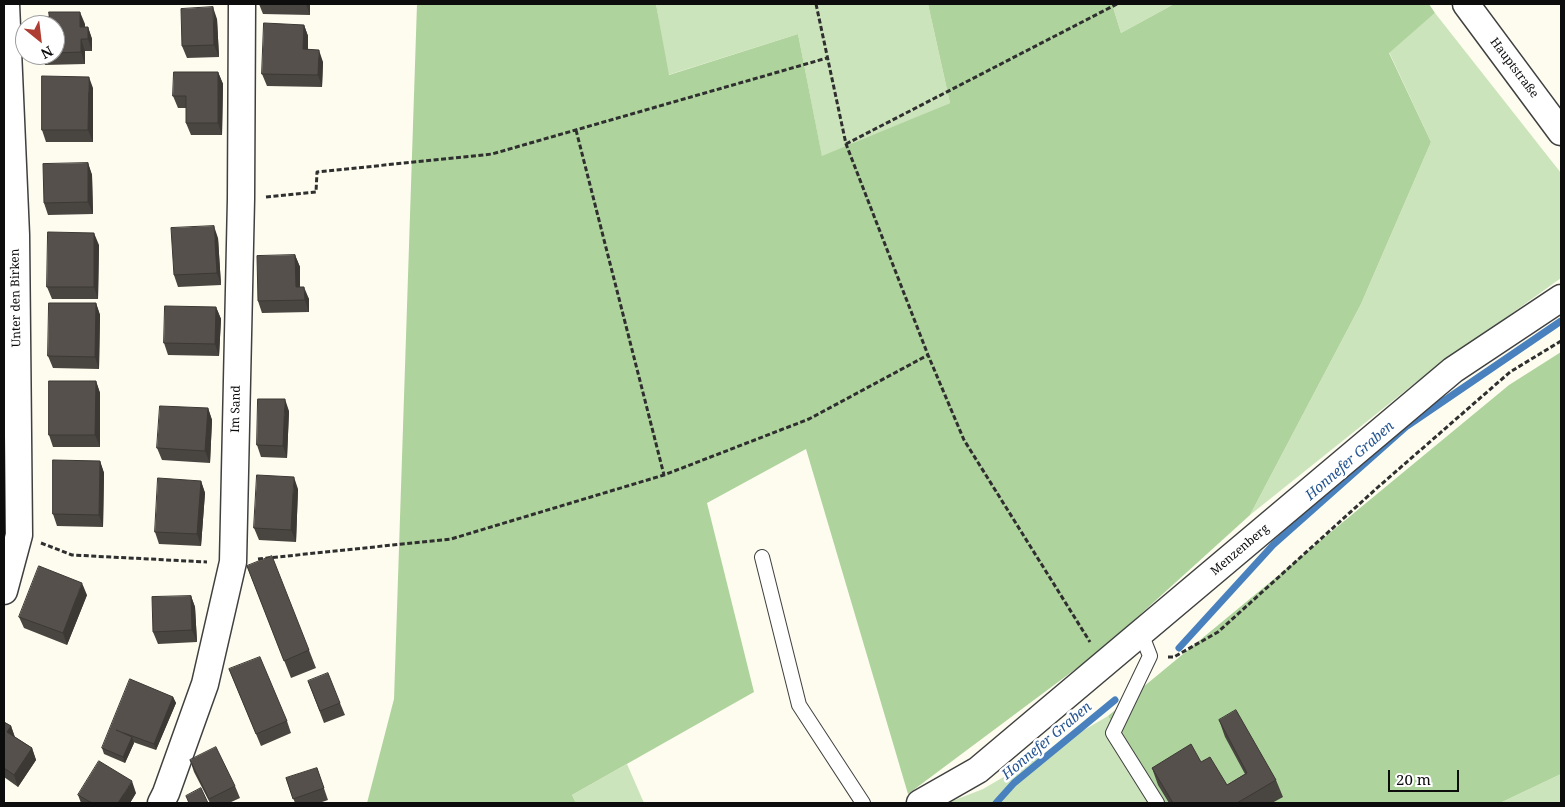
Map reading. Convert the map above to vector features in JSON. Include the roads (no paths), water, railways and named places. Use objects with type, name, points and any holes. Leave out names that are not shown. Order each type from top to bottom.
[{"type":"street","name":"Unter den Birken","points":[[4,591],[20,535],[10,235],[6,4]]},
{"type":"street","name":"Im Sand","points":[[161,803],[206,684],[233,562],[241,199],[242,4]]},
{"type":"street","name":"Hauptstraße","points":[[1466,4],[1561,132]]},
{"type":"street","name":"Menzenberg","points":[[920,803],[978,770],[1104,664],[1145,644],[1452,370],[1561,298]]},
{"type":"lane","points":[[762,557],[799,705],[864,803]]},
{"type":"lane","points":[[1145,644],[1113,734],[1157,803]]},
{"type":"waterway","name":"Honnefer Graben","points":[[1179,648],[1273,545],[1407,426],[1561,321]]},
{"type":"waterway","name":"Honnefer Graben","points":[[996,803],[1014,783],[1115,700]]}]
